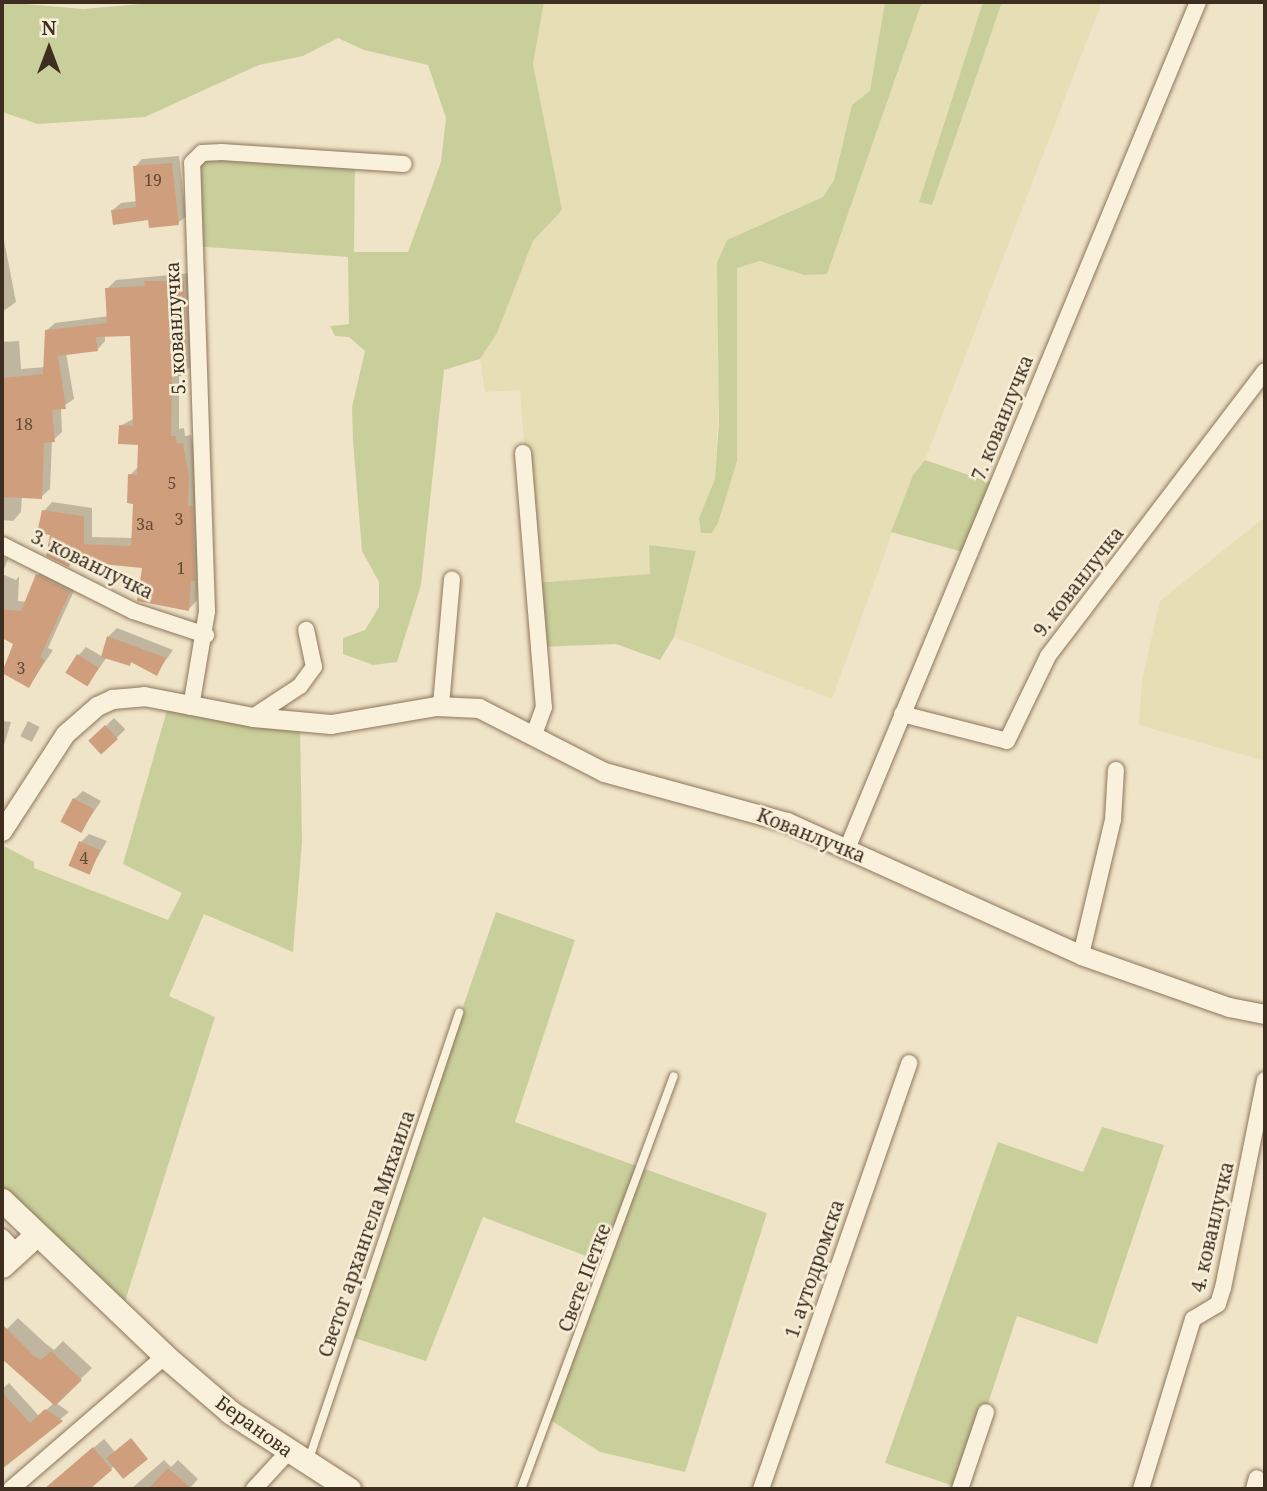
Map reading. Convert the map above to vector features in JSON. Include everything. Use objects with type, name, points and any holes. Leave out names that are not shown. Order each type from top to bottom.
[{"type":"main road","name":"Беранова","points":[[2,1200],[165,1356],[230,1412],[297,1459],[349,1489]]},
{"type":"main road","points":[[7,1252],[37,1234]]},
{"type":"street","name":"7. кованлучка","points":[[847,849],[1198,2]]},
{"type":"street","name":"5. кованлучка","points":[[191,707],[206,635],[192,163],[202,153],[222,152],[404,164]]},
{"type":"street","name":"9. кованлучка","points":[[902,714],[1007,741],[1048,656],[1265,371]]},
{"type":"street","points":[[523,453],[544,707],[534,735]]},
{"type":"street","name":"3. кованлучка","points":[[2,545],[133,611],[206,635]]},
{"type":"street","points":[[442,705],[452,579]]},
{"type":"street","points":[[253,717],[300,685],[314,667],[306,630]]},
{"type":"street","name":"Кованлучка","points":[[2,831],[65,734],[97,706],[112,699],[144,696],[253,717],[331,724],[442,705],[479,708],[604,772],[787,822],[1081,955],[1217,1003],[1265,1014]]},
{"type":"street","points":[[1081,955],[1113,820],[1116,770]]},
{"type":"street","name":"1. аутодромска","points":[[761,1489],[909,1063]]},
{"type":"street","name":"4. кованлучка","points":[[1141,1489],[1193,1320],[1218,1304],[1223,1288],[1265,1080]]},
{"type":"street","points":[[12,1489],[165,1356]]},
{"type":"street","points":[[960,1489],[986,1412]]},
{"type":"street","points":[[254,1489],[297,1459]]},
{"type":"lane","name":"Светог архангела Михаила","points":[[297,1459],[459,1013]]},
{"type":"lane","name":"Свете Петке","points":[[521,1489],[674,1076]]},
{"type":"shaded area","points":[[544,2],[885,2],[870,92],[852,105],[834,180],[823,197],[727,240],[715,479],[699,518],[711,533],[737,461],[737,268],[760,261],[804,275],[827,274],[922,2],[983,2],[919,202],[932,205],[1002,2],[1102,2],[925,460],[913,475],[832,699],[674,637],[696,552],[649,545],[650,574],[535,583],[520,390],[485,392],[480,359],[497,333],[533,241],[562,210],[533,64]]},
{"type":"shaded area","points":[[1265,517],[1265,761],[1139,725],[1142,680],[1160,601]]},
{"type":"green space","points":[[2,2],[83,9],[164,2],[544,2],[533,64],[562,210],[533,241],[497,333],[480,359],[444,370],[421,585],[397,662],[373,665],[343,654],[343,638],[365,630],[379,607],[379,582],[362,551],[353,442],[352,407],[365,351],[349,337],[335,336],[330,326],[349,324],[348,257],[193,246],[196,157],[355,161],[354,252],[408,252],[441,162],[446,118],[428,65],[364,50],[338,38],[303,56],[259,65],[145,117],[38,124],[2,112]]},
{"type":"green space","points":[[885,2],[922,2],[827,274],[804,275],[760,261],[737,268],[737,461],[718,523],[712,533],[701,533],[699,518],[715,479],[719,422],[717,263],[727,240],[823,197],[834,180],[852,105],[870,91]]},
{"type":"green space","points":[[983,2],[1002,2],[932,205],[919,202]]},
{"type":"green space","points":[[925,460],[998,485],[970,554],[891,532],[913,475]]},
{"type":"green space","points":[[649,545],[696,551],[674,637],[660,660],[616,644],[539,647],[535,583],[650,574]]},
{"type":"green space","points":[[169,703],[300,723],[302,842],[293,952],[204,914],[169,996],[215,1017],[121,1314],[2,1200],[2,845],[34,862],[34,868],[168,920],[182,893],[123,864]]},
{"type":"green space","points":[[496,912],[575,940],[515,1122],[767,1213],[685,1472],[600,1452],[549,1419],[607,1264],[483,1217],[426,1361],[348,1336]]},
{"type":"green space","points":[[1102,1127],[1164,1145],[1097,1344],[1017,1316],[960,1488],[885,1463],[998,1142],[1083,1172]]},
{"type":"building","points":[[172,163],[179,225],[149,228],[148,220],[113,225],[111,210],[136,207],[133,166]]},
{"type":"building","points":[[144,281],[184,281],[187,376],[172,376],[171,436],[176,436],[177,444],[183,443],[189,476],[188,506],[193,506],[195,581],[191,581],[189,611],[137,601],[142,568],[72,561],[69,567],[46,556],[50,535],[37,533],[42,510],[84,516],[84,544],[131,546],[133,504],[127,503],[128,474],[137,475],[138,445],[118,444],[119,425],[133,426],[130,336],[96,337],[98,351],[58,356],[66,409],[52,410],[55,442],[44,443],[42,499],[2,497],[2,378],[43,374],[45,330],[107,323],[105,288],[145,286]]},
{"type":"building","points":[[36,574],[70,592],[40,657],[45,660],[29,688],[2,673],[13,644],[2,638],[2,609],[21,611]]},
{"type":"building","points":[[107,636],[166,658],[157,676],[131,662],[130,666],[101,657]]},
{"type":"building","points":[[77,654],[99,668],[87,686],[65,673]]},
{"type":"building","points":[[105,725],[118,739],[101,755],[88,741]]},
{"type":"building","points":[[73,798],[94,809],[82,833],[60,822]]},
{"type":"building","points":[[79,841],[100,850],[90,875],[68,866]]},
{"type":"building","points":[[2,1324],[34,1356],[41,1360],[51,1351],[82,1380],[55,1406],[2,1359]]},
{"type":"building","points":[[2,1392],[30,1423],[45,1409],[63,1421],[2,1469]]},
{"type":"building","points":[[131,1438],[148,1459],[123,1479],[106,1458]]},
{"type":"building","points":[[93,1447],[112,1470],[90,1489],[44,1489]]},
{"type":"building","points":[[168,1468],[192,1489],[148,1489]]}]
